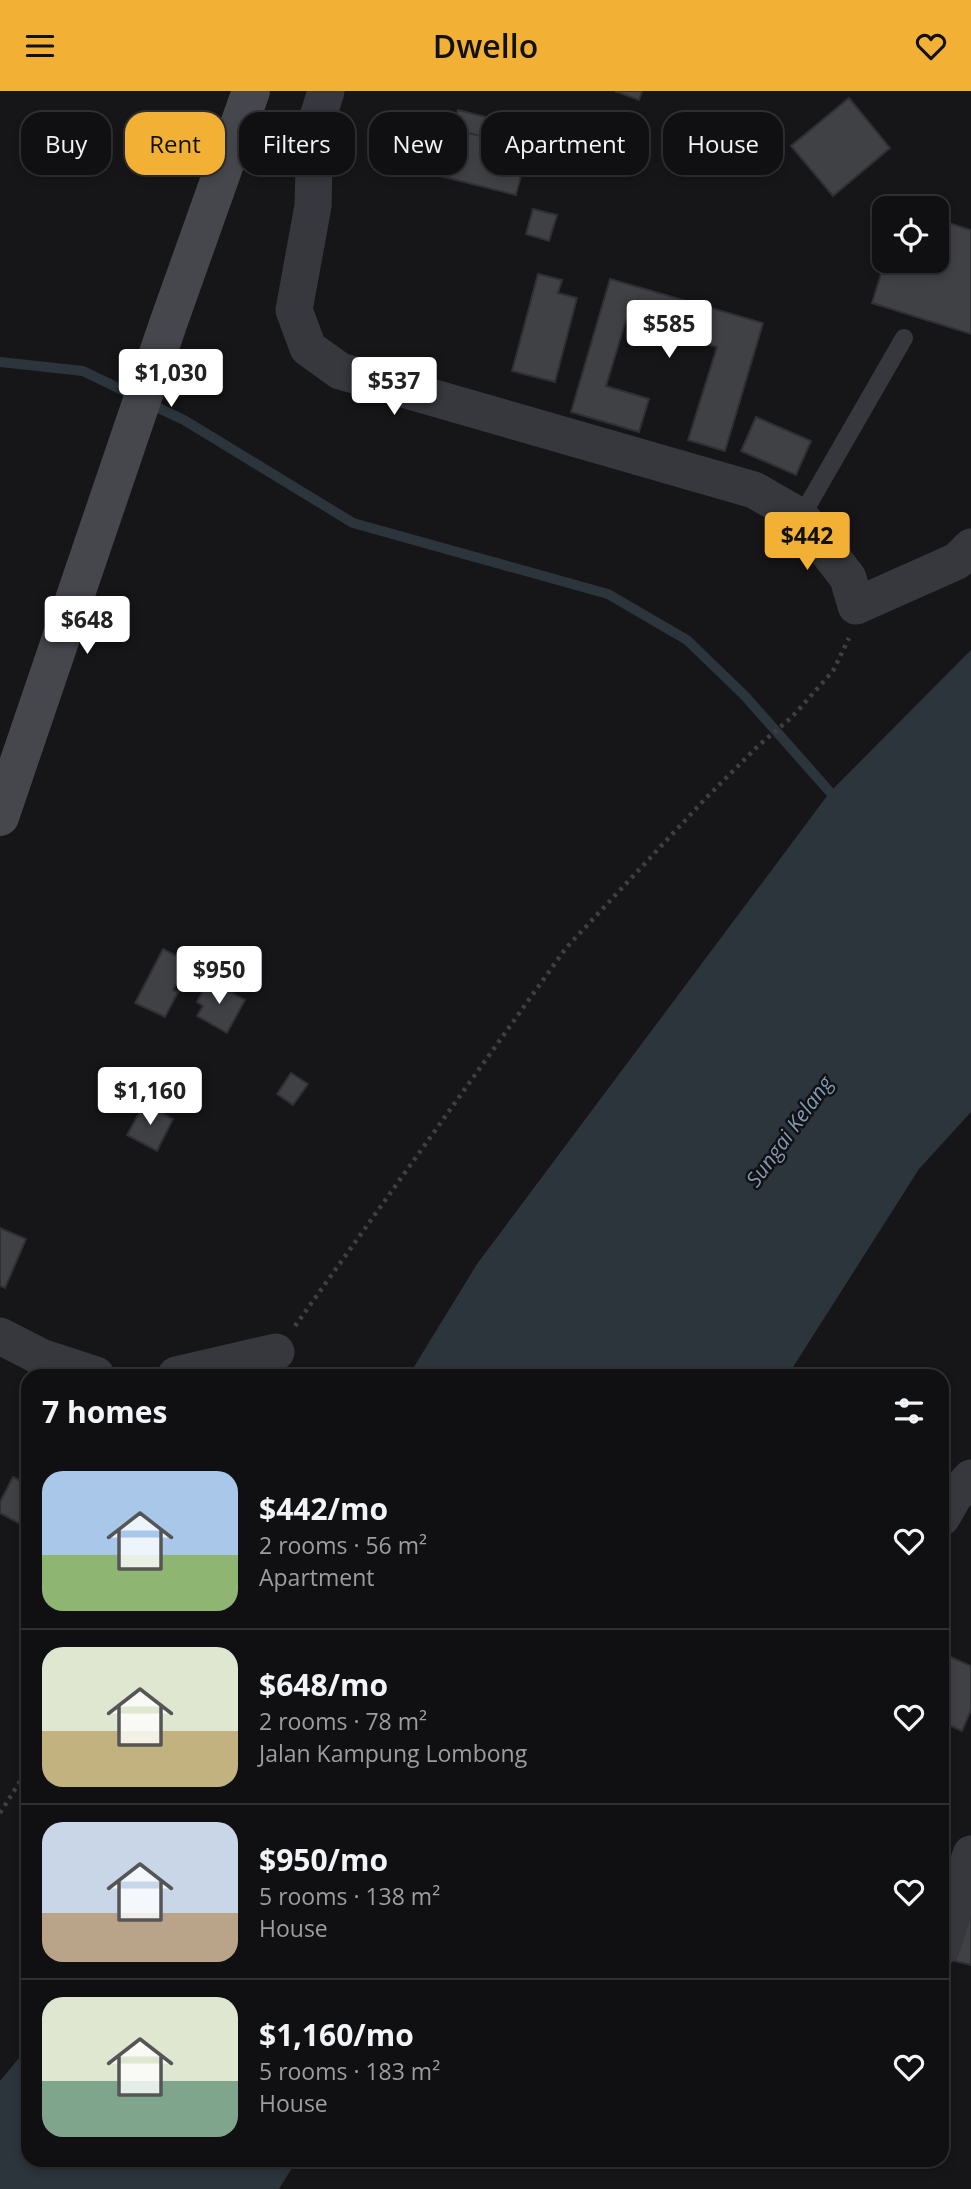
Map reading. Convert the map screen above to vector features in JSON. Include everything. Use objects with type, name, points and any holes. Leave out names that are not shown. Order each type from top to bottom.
[{"type":"street","points":[[0,817],[168,324],[251,91]]},
{"type":"street","points":[[326,91],[315,127],[313,206],[294,310],[308,348],[340,371],[754,490],[801,517],[848,578],[856,606],[957,561],[971,547]]},
{"type":"street","points":[[0,1336],[41,1357],[78,1369]]},
{"type":"street","points":[[202,1369],[276,1352]]},
{"type":"street","points":[[949,1505],[971,1478]]},
{"type":"street","points":[[949,1925],[971,1854]]},
{"type":"lane","points":[[801,517],[904,338]]},
{"type":"path","points":[[276,1352],[566,948],[706,798],[759,745],[792,717],[833,671],[848,642],[856,606]]},
{"type":"path","points":[[0,1813],[21,1780]]},
{"type":"water","name":"Sungai Kelang","points":[[971,650],[971,1112],[919,1169],[792,1369],[413,1369],[477,1264],[830,792]]},
{"type":"water","points":[[21,2056],[21,2167],[293,2167],[279,2189],[0,2189],[0,2081]]},
{"type":"building","points":[[615,91],[642,91],[639,100]]},
{"type":"building","points":[[849,98],[890,148],[833,196],[791,146]]},
{"type":"building","points":[[467,112],[481,116],[481,136],[467,133]]},
{"type":"building","points":[[467,133],[481,136],[481,175],[521,175],[516,195],[436,175],[467,175]]},
{"type":"building","points":[[533,209],[557,215],[549,241],[526,234]]},
{"type":"building","points":[[949,223],[971,230],[971,334],[872,303],[881,273],[949,273]]},
{"type":"building","points":[[538,274],[562,280],[558,293],[577,298],[555,382],[512,371]]},
{"type":"building","points":[[610,279],[763,323],[725,451],[688,440],[717,347],[626,320],[606,386],[649,399],[639,432],[571,412]]},
{"type":"building","points":[[756,417],[811,441],[796,475],[741,451]]},
{"type":"building","points":[[163,949],[188,962],[173,990],[178,992],[165,1017],[135,1003]]},
{"type":"building","points":[[208,980],[245,1000],[227,1033],[197,1016],[203,1006],[197,1002]]},
{"type":"building","points":[[291,1073],[308,1084],[293,1105],[277,1094]]},
{"type":"building","points":[[144,1104],[173,1119],[157,1151],[127,1135]]},
{"type":"building","points":[[0,1228],[26,1239],[5,1288],[0,1286]]},
{"type":"building","points":[[13,1477],[21,1481],[21,1524],[0,1513],[0,1502]]},
{"type":"building","points":[[949,1656],[971,1666],[971,1710],[962,1731],[949,1725]]},
{"type":"building","points":[[971,1900],[971,1965],[955,1961]]},
{"type":"waterway","points":[[0,362],[83,371],[137,397]]},
{"type":"waterway","points":[[150,404],[184,420],[353,523],[608,594],[687,640],[745,696],[837,800]]}]
